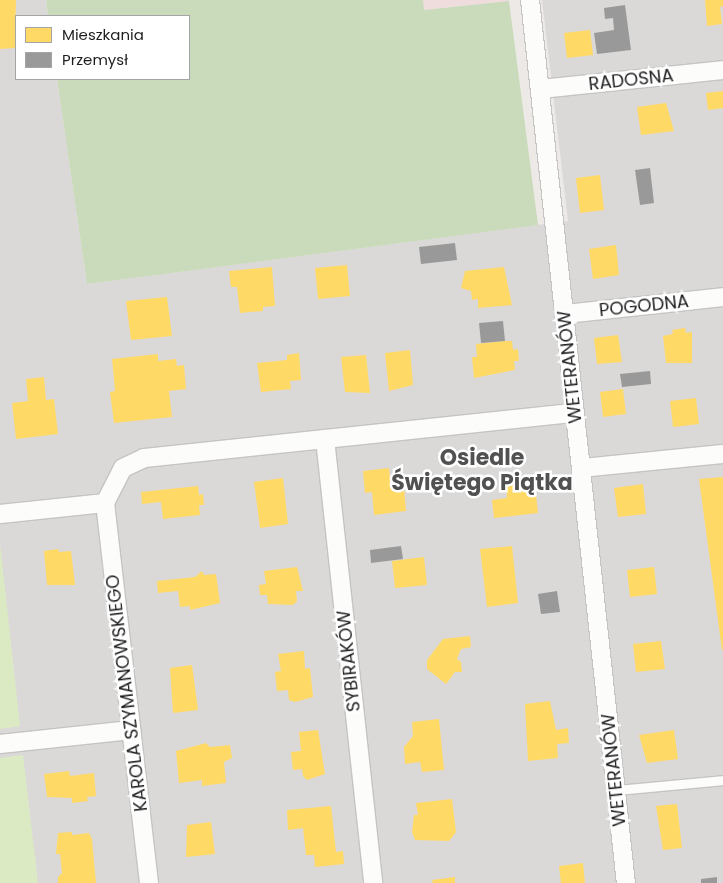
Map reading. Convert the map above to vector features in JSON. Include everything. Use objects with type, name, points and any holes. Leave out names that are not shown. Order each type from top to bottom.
[{"type":"street","name":"WETERANÓW","points":[[530,0],[626,883]]},
{"type":"street","name":"RADOSNA","points":[[540,89],[723,70]]},
{"type":"street","name":"POGODNA","points":[[564,314],[723,297]]},
{"type":"street","points":[[0,514],[105,503],[117,475],[137,460],[575,413]]},
{"type":"street","name":"SYBIRAKÓW","points":[[325,439],[373,883]]},
{"type":"street","points":[[582,468],[723,454]]},
{"type":"street","name":"KAROLA SZYMANOWSKIEGO","points":[[105,503],[149,883]]},
{"type":"street","points":[[0,744],[131,730]]},
{"type":"lane","points":[[616,790],[723,780]]},
{"type":"shaded area","points":[[0,0],[46,0],[48,15],[15,15],[15,80],[57,80],[87,284],[568,221],[542,0],[723,0],[723,883],[0,883]]},
{"type":"shaded area","points":[[423,0],[509,0],[509,1],[423,10]]},
{"type":"green space","points":[[46,0],[423,0],[424,10],[509,1],[538,225],[87,284],[57,80],[190,80],[190,15],[48,15]]},
{"type":"green space","points":[[0,543],[20,726],[0,729]]},
{"type":"green space","points":[[23,755],[38,883],[0,883],[0,758]]},
{"type":"building: Mieszkania","points":[[0,0],[16,0],[15,48],[0,49]]},
{"type":"building: Mieszkania","points":[[705,0],[723,0],[723,6],[720,7],[722,24],[707,26]]},
{"type":"building: Mieszkania","points":[[590,30],[593,55],[567,58],[564,33]]},
{"type":"building: Mieszkania","points":[[723,91],[723,108],[708,110],[706,93]]},
{"type":"building: Mieszkania","points":[[666,103],[674,131],[641,135],[637,107]]},
{"type":"building: Mieszkania","points":[[600,175],[604,210],[580,213],[576,178]]},
{"type":"building: Mieszkania","points":[[616,245],[619,275],[593,279],[589,249]]},
{"type":"building: Mieszkania","points":[[347,265],[350,296],[318,299],[315,268]]},
{"type":"building: Mieszkania","points":[[272,267],[275,306],[263,307],[263,311],[240,313],[237,287],[231,287],[229,271]]},
{"type":"building: Mieszkania","points":[[504,267],[512,305],[478,308],[478,299],[472,300],[471,291],[461,288],[465,271]]},
{"type":"building: Mieszkania","points":[[167,297],[172,336],[131,340],[126,301]]},
{"type":"building: Mieszkania","points":[[685,328],[686,333],[692,332],[692,363],[666,363],[663,336],[673,334],[672,330]]},
{"type":"building: Mieszkania","points":[[618,335],[622,362],[597,364],[594,338]]},
{"type":"building: Mieszkania","points":[[512,341],[513,350],[518,349],[519,361],[514,361],[515,370],[474,378],[472,357],[477,357],[476,344]]},
{"type":"building: Mieszkania","points":[[410,350],[413,385],[389,391],[385,353]]},
{"type":"building: Mieszkania","points":[[299,353],[301,380],[290,381],[291,389],[261,392],[257,363],[287,360],[287,355]]},
{"type":"building: Mieszkania","points":[[158,354],[158,361],[176,359],[177,366],[184,365],[186,389],[169,391],[172,417],[114,423],[110,392],[115,391],[112,359]]},
{"type":"building: Mieszkania","points":[[366,355],[370,393],[345,392],[341,357]]},
{"type":"building: Mieszkania","points":[[44,377],[46,400],[54,399],[58,434],[16,439],[12,403],[28,401],[26,379]]},
{"type":"building: Mieszkania","points":[[623,389],[626,414],[603,417],[600,392]]},
{"type":"building: Mieszkania","points":[[696,398],[699,424],[673,427],[670,401]]},
{"type":"building: Mieszkania","points":[[389,468],[391,489],[404,488],[406,511],[374,515],[372,492],[365,493],[363,471]]},
{"type":"building: Mieszkania","points":[[534,476],[538,513],[494,518],[492,500],[507,498],[506,486],[515,484],[518,478]]},
{"type":"building: Mieszkania","points":[[723,477],[723,650],[722,650],[699,479]]},
{"type":"building: Mieszkania","points":[[283,478],[288,524],[260,528],[254,482]]},
{"type":"building: Mieszkania","points":[[643,484],[646,514],[618,517],[614,488]]},
{"type":"building: Mieszkania","points":[[198,486],[199,495],[203,494],[204,505],[199,505],[200,515],[163,519],[161,502],[142,504],[141,492]]},
{"type":"building: Mieszkania","points":[[512,546],[518,603],[487,607],[480,549]]},
{"type":"building: Mieszkania","points":[[58,549],[59,552],[71,551],[75,585],[47,585],[44,551]]},
{"type":"building: Mieszkania","points":[[424,557],[427,585],[395,588],[392,561]]},
{"type":"building: Mieszkania","points":[[297,567],[303,591],[296,591],[297,601],[293,605],[268,604],[267,595],[260,595],[259,585],[266,584],[264,571]]},
{"type":"building: Mieszkania","points":[[654,567],[657,594],[630,597],[627,570]]},
{"type":"building: Mieszkania","points":[[202,571],[204,575],[216,574],[220,603],[190,610],[190,606],[180,607],[178,591],[158,593],[157,581],[195,577]]},
{"type":"building: Mieszkania","points":[[470,636],[471,647],[461,649],[457,659],[461,662],[462,672],[455,672],[446,684],[427,669],[427,660],[443,639]]},
{"type":"building: Mieszkania","points":[[661,641],[665,669],[636,672],[633,644]]},
{"type":"building: Mieszkania","points":[[304,651],[305,669],[310,668],[313,697],[295,702],[289,700],[288,690],[277,691],[275,672],[281,671],[278,654]]},
{"type":"building: Mieszkania","points":[[192,665],[198,710],[173,713],[170,668]]},
{"type":"building: Mieszkania","points":[[550,701],[556,730],[568,728],[569,743],[557,744],[558,758],[528,761],[525,704]]},
{"type":"building: Mieszkania","points":[[439,719],[444,770],[422,772],[420,762],[405,764],[404,747],[413,736],[412,722]]},
{"type":"building: Mieszkania","points":[[318,730],[325,774],[307,780],[303,776],[302,769],[293,770],[291,752],[301,751],[299,732]]},
{"type":"building: Mieszkania","points":[[674,730],[678,759],[647,763],[639,735]]},
{"type":"building: Mieszkania","points":[[206,743],[210,747],[230,745],[232,758],[224,762],[226,783],[202,786],[202,780],[179,783],[176,751]]},
{"type":"building: Mieszkania","points":[[69,771],[70,776],[94,773],[96,796],[87,797],[88,801],[72,803],[72,798],[47,797],[44,774]]},
{"type":"building: Mieszkania","points":[[452,799],[456,832],[449,841],[415,840],[412,832],[414,815],[418,815],[416,803]]},
{"type":"building: Mieszkania","points":[[677,804],[682,848],[663,850],[656,806]]},
{"type":"building: Mieszkania","points":[[331,806],[336,852],[343,851],[344,864],[315,867],[314,855],[306,855],[303,828],[288,830],[287,810]]},
{"type":"building: Mieszkania","points":[[211,822],[215,854],[186,857],[187,825]]},
{"type":"building: Mieszkania","points":[[72,832],[72,835],[89,833],[92,839],[96,883],[58,883],[58,877],[62,873],[60,854],[56,854],[58,833]]},
{"type":"building: Mieszkania","points":[[583,863],[585,883],[561,883],[559,866]]},
{"type":"building: Mieszkania","points":[[455,877],[455,883],[433,883],[432,880]]},
{"type":"building: Przemysł","points":[[625,5],[631,50],[597,54],[594,33],[614,30],[613,18],[605,19],[604,8]]},
{"type":"building: Przemysł","points":[[650,168],[654,203],[640,205],[635,170]]},
{"type":"building: Przemysł","points":[[455,243],[457,260],[421,264],[419,247]]},
{"type":"building: Przemysł","points":[[503,321],[505,341],[481,343],[479,323]]},
{"type":"building: Przemysł","points":[[650,371],[651,384],[622,387],[620,374]]},
{"type":"building: Przemysł","points":[[401,546],[403,559],[371,563],[370,550]]},
{"type":"building: Przemysł","points":[[557,591],[560,612],[541,614],[538,594]]},
{"type":"building: Przemysł","points":[[717,877],[717,883],[701,883],[701,879]]},
{"type":"district","name":"Osiedle Świętego Piątka","points":[[482,470]]}]
